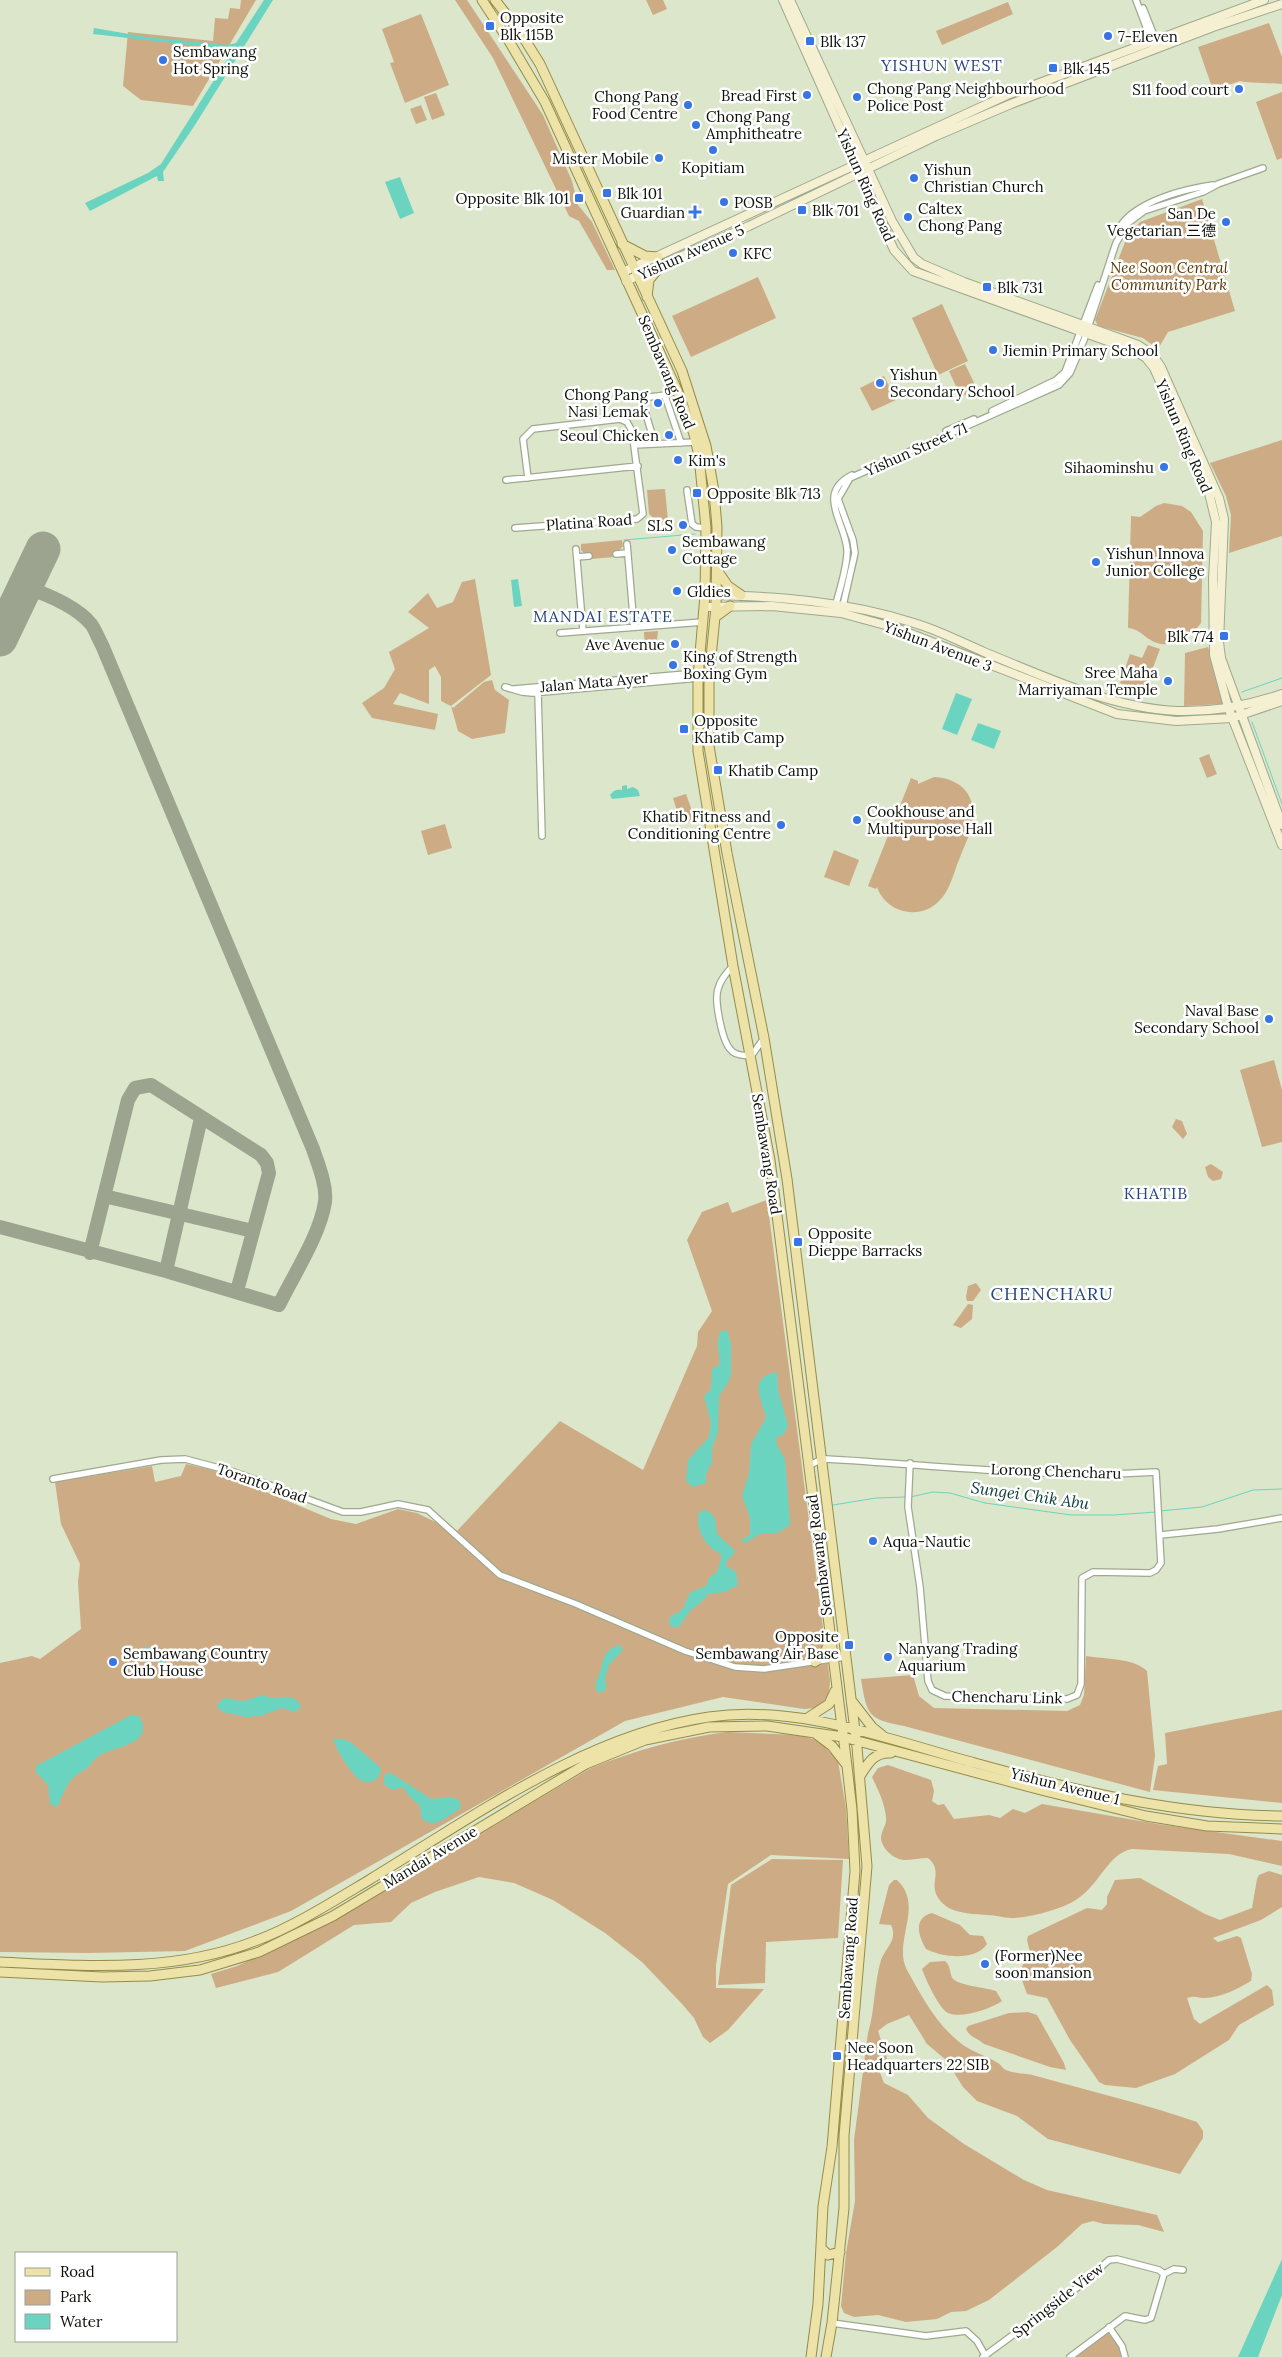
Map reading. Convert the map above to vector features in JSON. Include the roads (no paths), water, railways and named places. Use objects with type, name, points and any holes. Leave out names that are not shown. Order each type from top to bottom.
[{"type":"main road","name":"Sembawang Road","points":[[482,0],[545,102],[677,390],[696,442],[701,465],[706,528],[705,595],[698,675],[698,751],[733,966],[752,1055],[770,1160],[852,1810],[855,1871],[839,2066],[824,2206],[811,2357]]},
{"type":"main road","name":"Sembawang Road","points":[[495,0],[520,32],[540,64],[682,371],[706,446],[714,491],[717,570],[716,607],[709,674],[709,746],[764,1038],[787,1179],[849,1697],[856,1740],[866,1870],[844,2136],[844,2208],[839,2266],[826,2357]]},
{"type":"main road","name":"Yishun Ring Road","points":[[783,0],[894,250],[913,271],[1084,330],[1138,345],[1156,359],[1167,378],[1219,498],[1224,519],[1219,648],[1237,706],[1282,825]]},
{"type":"main road","name":"Yishun Ring Road","points":[[790,0],[900,236],[914,258],[922,264],[964,282],[1143,355],[1152,365],[1161,381],[1209,493],[1216,522],[1212,644],[1228,707],[1282,845]]},
{"type":"main road","name":"Yishun Avenue 5","points":[[1155,44],[1264,0]]},
{"type":"main road","name":"Yishun Avenue 5","points":[[660,261],[856,165],[866,165],[1007,95],[1155,44],[1282,4]]},
{"type":"main road","name":"Yishun Avenue 5","points":[[625,277],[860,173],[866,165]]},
{"type":"main road","points":[[622,244],[645,256],[660,261],[649,280],[647,297]]},
{"type":"main road","points":[[717,570],[728,586],[741,595]]},
{"type":"main road","name":"Yishun Avenue 3","points":[[705,595],[741,595],[839,608],[916,623],[1042,676],[1114,700],[1180,711],[1237,706],[1282,694]]},
{"type":"main road","name":"Yishun Avenue 3","points":[[704,606],[839,608],[896,628],[1046,688],[1117,714],[1176,721],[1232,718],[1282,701]]},
{"type":"main road","points":[[715,617],[730,606]]},
{"type":"main road","points":[[815,1662],[824,1654],[829,1639]]},
{"type":"main road","points":[[806,1719],[829,1704],[836,1689]]},
{"type":"main road","points":[[849,1697],[872,1727],[886,1738]]},
{"type":"main road","name":"Mandai Avenue","points":[[0,1962],[100,1967],[150,1964],[198,1958],[256,1941],[333,1902],[500,1801],[589,1753],[648,1730],[711,1717],[766,1715],[806,1719],[854,1729]]},
{"type":"main road","name":"Mandai Avenue","points":[[0,1972],[102,1977],[150,1976],[200,1970],[259,1952],[333,1916],[586,1764],[645,1740],[709,1727],[767,1726],[815,1732],[856,1740]]},
{"type":"main road","name":"Yishun Avenue 1","points":[[854,1729],[979,1764],[1129,1802],[1236,1816],[1282,1816]]},
{"type":"main road","points":[[815,1732],[835,1750],[847,1766]]},
{"type":"main road","name":"Yishun Avenue 1","points":[[856,1740],[1022,1786],[1146,1816],[1207,1826],[1282,1830]]},
{"type":"main road","points":[[860,1776],[871,1759],[876,1755],[903,1753]]},
{"type":"main road","points":[[821,2248],[828,2255],[840,2252]]},
{"type":"main road","points":[[820,2268],[828,2262],[839,2266]]},
{"type":"street","points":[[1136,0],[1155,44]]},
{"type":"street","points":[[1140,0],[1155,44]]},
{"type":"street","points":[[1084,330],[1112,245],[1125,219],[1136,210],[1151,203],[1201,186],[1218,184],[1263,168]]},
{"type":"street","name":"Yishun Street 71","points":[[839,608],[855,553],[853,540],[838,499],[850,478],[1059,385],[1070,373],[1084,330]]},
{"type":"street","name":"Yishun Street 71","points":[[839,608],[848,551],[833,499],[845,478],[1056,380],[1065,372],[1084,330]]},
{"type":"street","points":[[655,444],[641,398],[666,395],[677,390]]},
{"type":"street","points":[[666,395],[681,443]]},
{"type":"street","points":[[506,480],[528,478],[638,466],[630,426],[620,419],[536,428],[523,439],[528,478]]},
{"type":"street","points":[[634,445],[696,442]]},
{"type":"street","name":"Platina Road","points":[[515,528],[640,518],[643,512],[638,466]]},
{"type":"street","points":[[687,490],[692,524],[696,527],[706,528]]},
{"type":"street","points":[[846,543],[853,540]]},
{"type":"street","points":[[627,544],[634,626]]},
{"type":"street","points":[[576,549],[583,631]]},
{"type":"street","points":[[616,554],[628,553]]},
{"type":"street","points":[[577,557],[589,556]]},
{"type":"street","points":[[560,633],[702,622]]},
{"type":"street","name":"Jalan Mata Ayer","points":[[682,676],[538,692],[522,692],[507,688],[709,674]]},
{"type":"street","name":"Jalan Mata Ayer","points":[[538,692],[542,836]]},
{"type":"street","points":[[733,966],[718,988],[717,1000],[724,1039],[730,1050],[744,1056],[752,1055],[764,1038]]},
{"type":"street","name":"Toranto Road","points":[[53,1479],[161,1460],[185,1459],[234,1472],[343,1512],[361,1512],[393,1504],[428,1510],[500,1575],[576,1604],[685,1651],[749,1669],[764,1669],[845,1657]]},
{"type":"street","name":"Lorong Chencharu","points":[[808,1466],[820,1460],[910,1463],[1023,1471],[1156,1472]]},
{"type":"street","name":"Chencharu Link","points":[[910,1463],[908,1504],[920,1587],[928,1681],[932,1690],[945,1696],[1067,1699],[1077,1695],[1081,1684],[1082,1578],[1092,1572],[1154,1572],[1161,1563],[1156,1472]]},
{"type":"street","points":[[1160,1535],[1218,1529],[1282,1518]]},
{"type":"street","name":"Springside View","points":[[984,2356],[1078,2286],[1108,2260],[1117,2259],[1159,2270],[1164,2274]]},
{"type":"street","points":[[1070,2357],[1109,2327],[1127,2316],[1145,2320],[1151,2318],[1164,2274],[1174,2269],[1183,2270]]},
{"type":"street","points":[[832,2323],[926,2336],[966,2331],[977,2340],[984,2356]]},
{"type":"street","points":[[1109,2327],[1122,2346],[1125,2357]]},
{"type":"water","points":[[264,0],[273,0],[195,125],[163,172],[164,181],[158,181],[157,176],[90,211],[85,203],[148,173],[161,164],[233,50],[93,34],[94,28],[147,37],[227,45],[236,43]]},
{"type":"water","points":[[400,177],[414,213],[400,219],[385,182]]},
{"type":"water","points":[[518,579],[522,606],[514,607],[511,580]]},
{"type":"water","points":[[956,693],[972,699],[957,735],[942,729]]},
{"type":"water","points":[[978,723],[1001,731],[994,749],[971,740]]},
{"type":"water","points":[[627,785],[627,789],[633,787],[638,790],[640,796],[612,799],[610,795],[613,792],[622,790],[622,786]]},
{"type":"water","points":[[727,1330],[731,1343],[731,1374],[729,1381],[719,1396],[718,1432],[712,1448],[712,1462],[706,1474],[706,1483],[693,1487],[686,1481],[688,1460],[709,1437],[711,1423],[704,1396],[711,1389],[712,1369],[719,1365],[719,1336],[721,1331]]},
{"type":"water","points":[[777,1372],[778,1390],[788,1425],[784,1434],[776,1438],[777,1445],[785,1459],[790,1525],[778,1533],[760,1534],[745,1543],[741,1540],[750,1535],[750,1518],[742,1496],[749,1473],[751,1444],[766,1418],[760,1397],[759,1384],[768,1375]]},
{"type":"water","points":[[707,1510],[715,1518],[717,1534],[735,1551],[726,1562],[726,1566],[736,1572],[738,1585],[725,1592],[708,1594],[690,1611],[677,1628],[670,1626],[669,1619],[672,1615],[681,1611],[691,1592],[706,1586],[709,1578],[717,1572],[721,1554],[706,1542],[698,1524],[700,1511]]},
{"type":"water","points":[[620,1645],[623,1650],[609,1665],[605,1678],[606,1690],[598,1693],[596,1683],[605,1656],[610,1649]]},
{"type":"water","points":[[145,1646],[167,1654],[163,1664],[141,1656]]},
{"type":"water","points":[[263,1695],[273,1698],[290,1697],[298,1702],[301,1707],[295,1712],[282,1708],[260,1716],[246,1717],[223,1712],[217,1707],[222,1699],[229,1698],[244,1701]]},
{"type":"water","points":[[131,1715],[139,1716],[143,1726],[142,1734],[130,1744],[97,1757],[88,1767],[71,1780],[57,1807],[50,1804],[48,1785],[36,1772],[36,1766]]},
{"type":"water","points":[[333,1738],[349,1741],[380,1767],[381,1771],[376,1780],[364,1782],[356,1777],[344,1760]]},
{"type":"water","points":[[391,1773],[431,1799],[451,1797],[459,1800],[461,1808],[442,1821],[427,1822],[422,1819],[420,1806],[409,1796],[403,1787],[392,1790],[384,1784],[384,1775]]},
{"type":"water","points":[[1282,2259],[1282,2295],[1258,2357],[1238,2357]]},
{"type":"waterway","points":[[624,540],[695,534]]},
{"type":"waterway","points":[[1242,692],[1282,678]]},
{"type":"waterway","points":[[1252,722],[1282,804]]},
{"type":"waterway","name":"Sungei Chik Abu","points":[[1160,1511],[1202,1507],[1253,1490],[1282,1489]]},
{"type":"waterway","name":"Sungei Chik Abu","points":[[910,1497],[933,1492],[950,1493],[985,1503],[1071,1515],[1114,1515],[1156,1512]]},
{"type":"waterway","name":"Sungei Chik Abu","points":[[833,1505],[876,1498],[906,1497]]},
{"type":"place","name":"Opposite Blk 115B","points":[[490,26]]},
{"type":"place","name":"7-Eleven","points":[[1108,36]]},
{"type":"place","name":"Blk 137","points":[[810,41]]},
{"type":"place","name":"Sembawang Hot Spring","points":[[163,60]]},
{"type":"place","name":"Blk 145","points":[[1053,68]]},
{"type":"place","name":"S11 food court","points":[[1239,89]]},
{"type":"place","name":"Bread First","points":[[807,95]]},
{"type":"place","name":"Chong Pang Neighbourhood Police Post","points":[[857,97]]},
{"type":"place","name":"Chong Pang Food Centre","points":[[688,105]]},
{"type":"place","name":"Chong Pang Amphitheatre","points":[[696,125]]},
{"type":"place","name":"Kopitiam","points":[[713,150]]},
{"type":"place","name":"Mister Mobile","points":[[659,158]]},
{"type":"place","name":"Yishun Christian Church","points":[[914,178]]},
{"type":"place","name":"Blk 101","points":[[607,193]]},
{"type":"place","name":"Opposite Blk 101","points":[[579,198]]},
{"type":"place","name":"POSB","points":[[724,202]]},
{"type":"place","name":"Blk 701","points":[[802,210]]},
{"type":"place","name":"Guardian","points":[[695,212]]},
{"type":"place","name":"Caltex Chong Pang","points":[[908,217]]},
{"type":"place","name":"San De Vegetarian 三德","points":[[1226,222]]},
{"type":"place","name":"KFC","points":[[733,253]]},
{"type":"place","name":"Blk 731","points":[[987,287]]},
{"type":"place","name":"Jiemin Primary School","points":[[993,350]]},
{"type":"place","name":"Yishun Secondary School","points":[[880,383]]},
{"type":"place","name":"Chong Pang Nasi Lemak","points":[[658,403]]},
{"type":"place","name":"Seoul Chicken","points":[[669,435]]},
{"type":"place","name":"Kim's","points":[[678,460]]},
{"type":"place","name":"Sihaominshu","points":[[1164,467]]},
{"type":"place","name":"Opposite Blk 713","points":[[697,493]]},
{"type":"place","name":"SLS","points":[[683,525]]},
{"type":"place","name":"Sembawang Cottage","points":[[672,550]]},
{"type":"place","name":"Yishun Innova Junior College","points":[[1096,562]]},
{"type":"place","name":"Gldies","points":[[677,591]]},
{"type":"place","name":"Blk 774","points":[[1224,636]]},
{"type":"place","name":"Ave Avenue","points":[[675,644]]},
{"type":"place","name":"King of Strength Boxing Gym","points":[[673,665]]},
{"type":"place","name":"Sree Maha Marriyaman Temple","points":[[1168,681]]},
{"type":"place","name":"Opposite Khatib Camp","points":[[684,729]]},
{"type":"place","name":"Khatib Camp","points":[[718,770]]},
{"type":"place","name":"Cookhouse and Multipurpose Hall","points":[[857,820]]},
{"type":"place","name":"Khatib Fitness and Conditioning Centre","points":[[781,825]]},
{"type":"place","name":"Naval Base Secondary School","points":[[1269,1019]]},
{"type":"place","name":"Opposite Dieppe Barracks","points":[[798,1242]]},
{"type":"place","name":"Aqua-Nautic","points":[[873,1541]]},
{"type":"place","name":"Opposite Sembawang Air Base","points":[[849,1645]]},
{"type":"place","name":"Nanyang Trading Aquarium","points":[[888,1657]]},
{"type":"place","name":"Sembawang Country Club House","points":[[113,1662]]},
{"type":"place","name":"(Former)Nee soon mansion","points":[[985,1964]]},
{"type":"place","name":"Nee Soon Headquarters 22 SIB","points":[[837,2056]]},
{"type":"district","name":"YISHUN WEST","points":[[942,65]]},
{"type":"district","name":"MANDAI ESTATE","points":[[603,616]]},
{"type":"district","name":"KHATIB","points":[[1156,1193]]},
{"type":"district","name":"CHENCHARU","points":[[1052,1293]]},
{"type":"park label","name":"Nee Soon Central Community Park","points":[[1169,276]]}]
